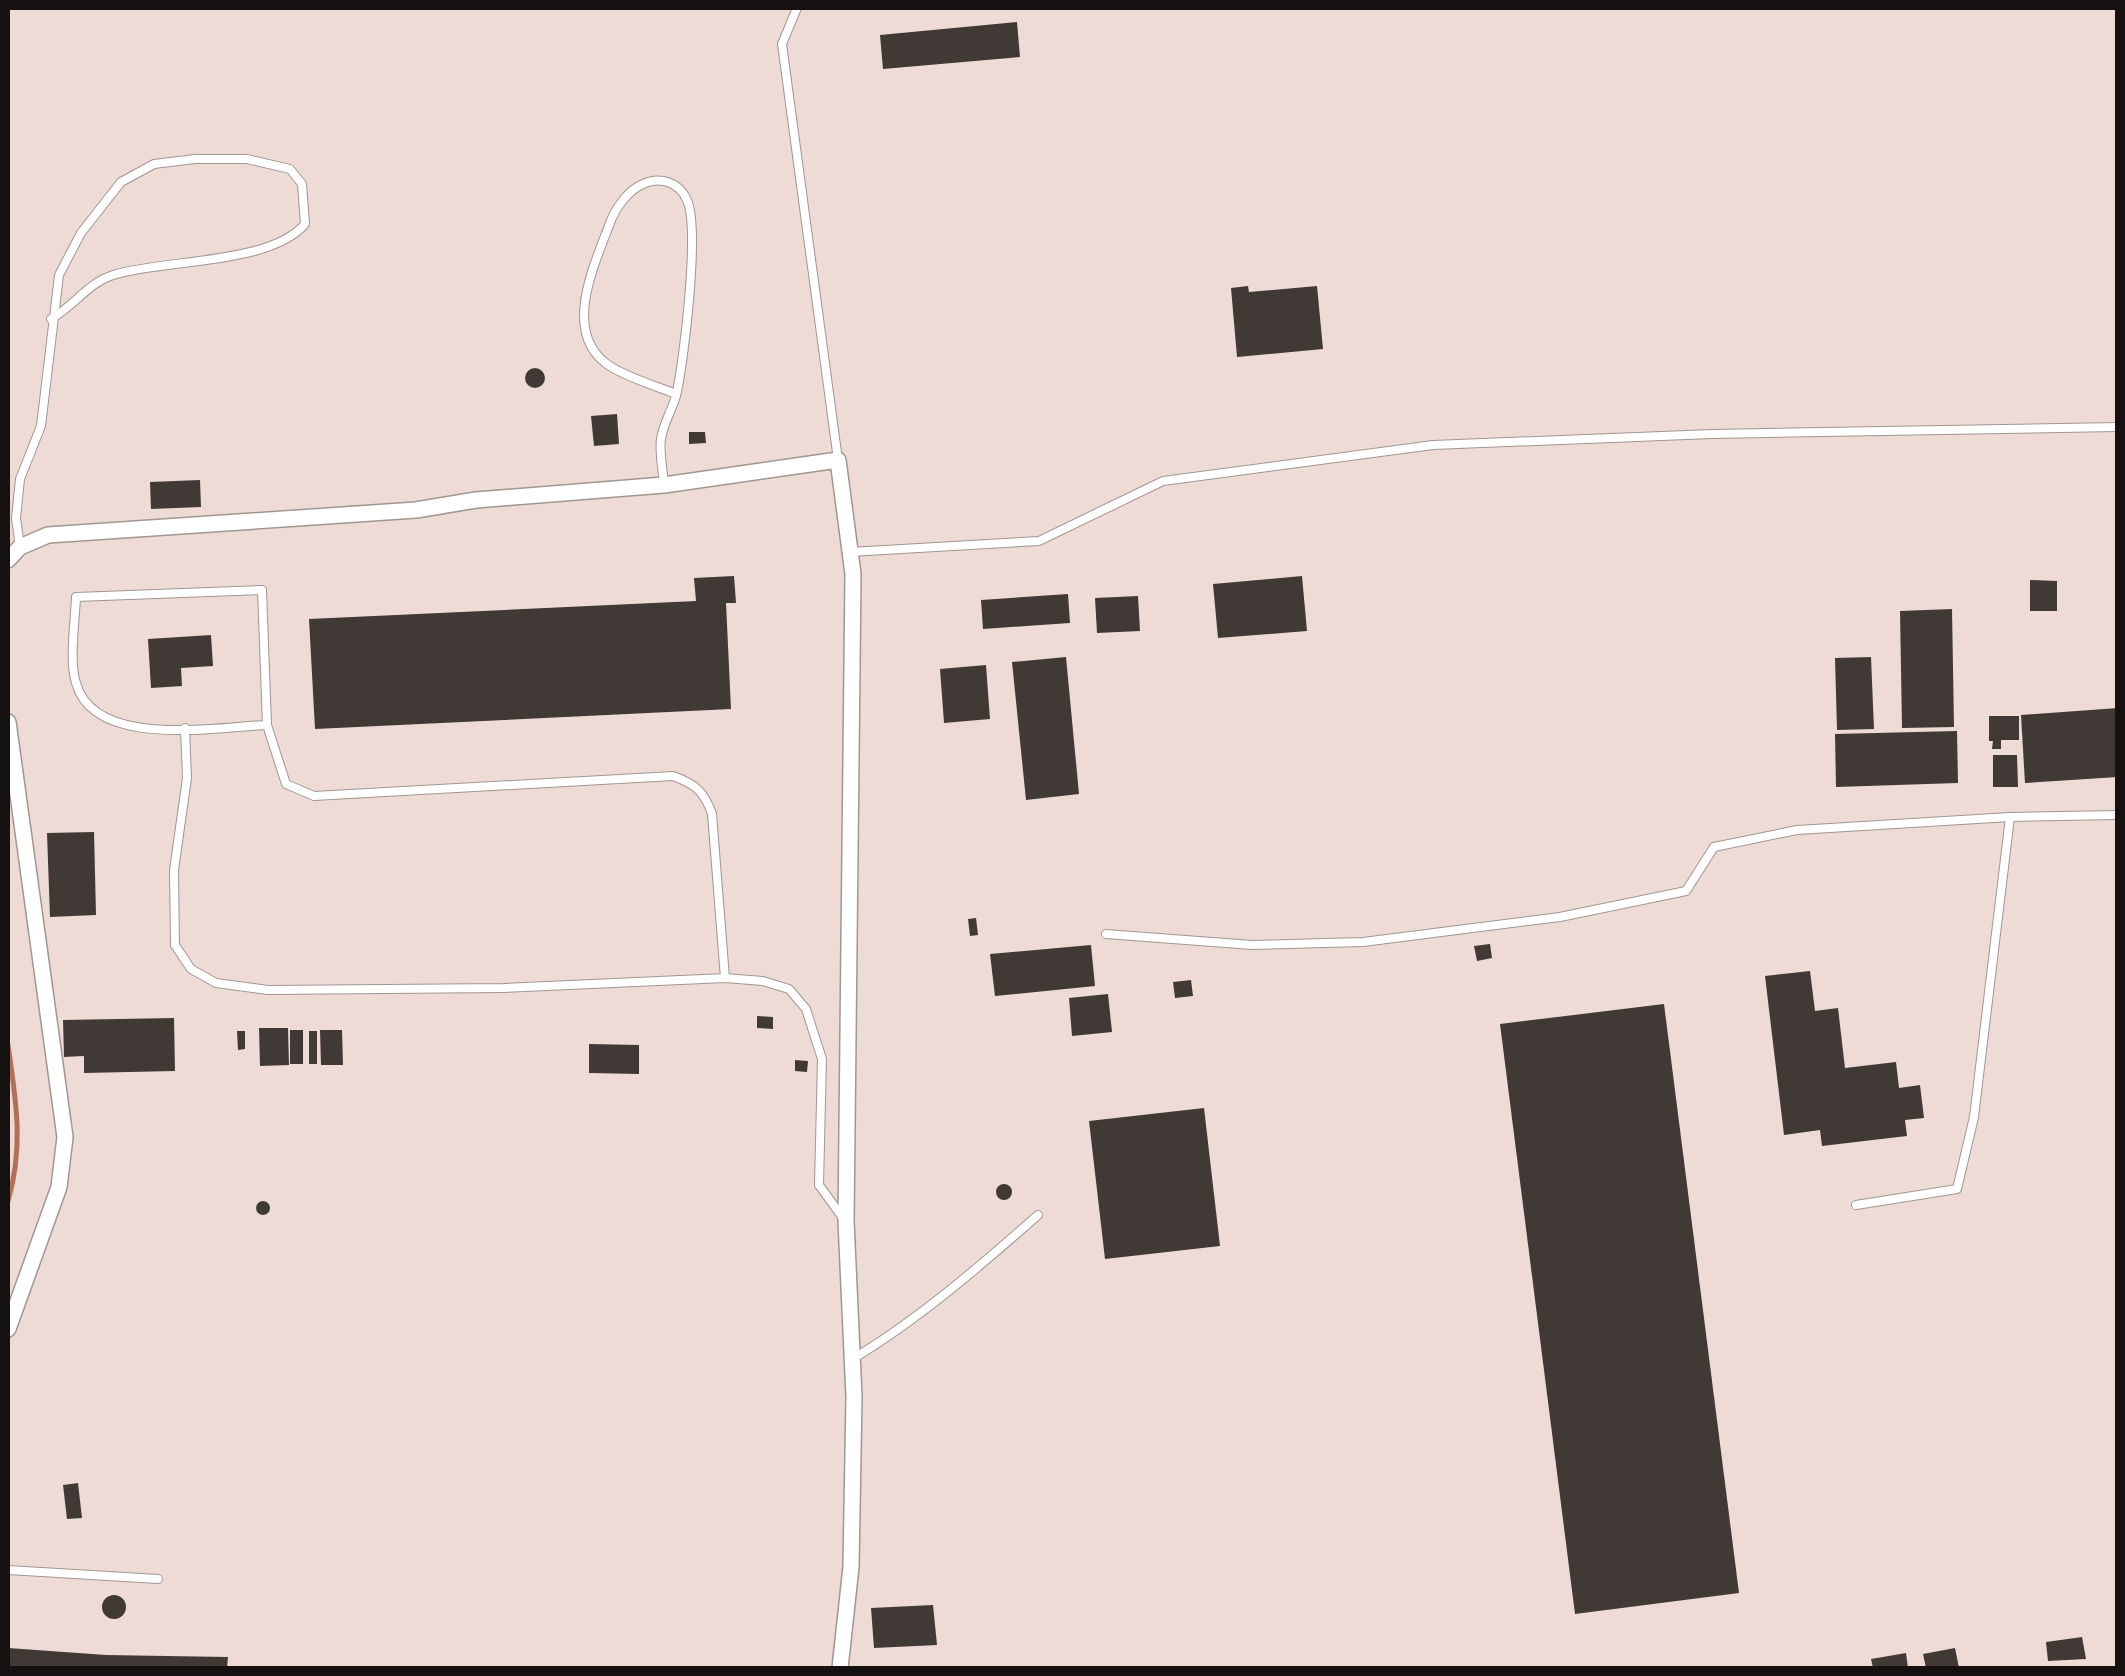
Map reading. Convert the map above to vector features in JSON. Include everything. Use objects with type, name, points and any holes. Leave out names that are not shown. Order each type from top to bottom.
[{"type":"street","points":[[8,560],[20,547],[48,535],[416,510],[476,500],[664,484],[838,460],[853,574],[846,1221],[854,1397],[851,1567],[840,1668]]},
{"type":"street","points":[[8,722],[65,1137],[59,1186],[8,1329]]},
{"type":"lane","points":[[797,8],[782,44],[838,460]]},
{"type":"lane","points":[[20,547],[16,518],[20,478],[41,426],[52,319],[58,275],[81,233],[121,182],[154,164],[247,159],[290,169],[302,184],[304,224],[296,234],[250,252],[116,274],[94,282],[70,308],[52,319]]},
{"type":"lane","points":[[664,484],[661,439],[676,394],[691,248],[689,203],[680,188],[650,180],[636,186],[614,212],[588,282],[583,320],[591,346],[610,367],[676,394]]},
{"type":"lane","points":[[850,552],[1040,541],[1163,481],[1433,445],[1712,434],[2118,426]]},
{"type":"lane","points":[[267,725],[123,726],[86,706],[74,681],[76,598],[262,590],[267,725],[286,784],[314,796],[673,776],[692,783],[705,794],[712,814],[725,978]]},
{"type":"lane","points":[[185,728],[187,778],[174,870],[175,945],[191,970],[216,983],[268,990],[464,988],[725,978],[763,980],[790,989],[806,1009],[822,1059],[818,1184],[846,1221]]},
{"type":"lane","points":[[1106,934],[1252,945],[1363,942],[1560,917],[1686,890],[1714,847],[1796,830],[2010,817],[2118,815]]},
{"type":"lane","points":[[1856,1205],[1956,1188],[1976,1100],[2010,817]]},
{"type":"lane","points":[[851,1360],[897,1332],[984,1264],[1038,1214]]},
{"type":"lane","points":[[8,1570],[158,1579]]},
{"type":"shaded area","points":[[8,8],[2117,8],[2117,1668],[8,1668]]},
{"type":"building","points":[[1017,22],[1020,57],[883,69],[880,35]]},
{"type":"building","points":[[1248,286],[1249,292],[1317,286],[1323,349],[1237,357],[1231,288]]},
{"type":"building","points":[[535,368],[545,378],[535,388],[525,378]]},
{"type":"building","points":[[617,414],[619,444],[594,446],[591,416]]},
{"type":"building","points":[[689,432],[705,432],[706,443],[689,444]]},
{"type":"building","points":[[200,480],[201,507],[151,509],[150,482]]},
{"type":"building","points":[[734,576],[736,603],[726,603],[731,709],[315,729],[309,619],[696,601],[694,578]]},
{"type":"building","points":[[1302,576],[1307,631],[1218,638],[1213,584]]},
{"type":"building","points":[[2030,580],[2057,581],[2057,611],[2030,611]]},
{"type":"building","points":[[1068,594],[1070,623],[983,629],[981,600]]},
{"type":"building","points":[[1138,596],[1140,631],[1097,633],[1095,598]]},
{"type":"building","points":[[1952,609],[1954,727],[1902,728],[1900,611]]},
{"type":"building","points":[[211,635],[213,666],[181,668],[182,686],[151,688],[148,639]]},
{"type":"building","points":[[1066,657],[1079,794],[1026,800],[1012,662]]},
{"type":"building","points":[[1871,657],[1874,729],[1837,730],[1835,658]]},
{"type":"building","points":[[986,665],[990,719],[944,723],[940,669]]},
{"type":"building","points":[[2118,708],[2118,777],[2025,783],[2021,715]]},
{"type":"building","points":[[1989,716],[2019,716],[2019,740],[2001,740],[2001,749],[1992,749]]},
{"type":"building","points":[[1957,731],[1958,783],[1836,787],[1835,734]]},
{"type":"building","points":[[1993,755],[2017,755],[2018,787],[1993,787]]},
{"type":"building","points":[[94,832],[96,915],[50,917],[47,833]]},
{"type":"building","points":[[976,918],[978,935],[970,936],[968,919]]},
{"type":"building","points":[[1490,944],[1492,958],[1477,961],[1474,946]]},
{"type":"building","points":[[1091,945],[1095,986],[995,996],[990,954]]},
{"type":"building","points":[[1810,971],[1815,1011],[1838,1008],[1845,1068],[1896,1062],[1899,1088],[1920,1085],[1924,1118],[1905,1120],[1907,1136],[1822,1146],[1820,1130],[1784,1135],[1765,976]]},
{"type":"building","points":[[1191,980],[1193,996],[1175,998],[1173,982]]},
{"type":"building","points":[[1108,994],[1112,1032],[1072,1036],[1069,998]]},
{"type":"building","points":[[1664,1004],[1739,1593],[1575,1614],[1500,1024]]},
{"type":"building","points":[[757,1016],[773,1017],[773,1029],[757,1028]]},
{"type":"building","points":[[174,1018],[175,1071],[84,1073],[84,1056],[64,1057],[63,1020]]},
{"type":"building","points":[[259,1028],[288,1028],[289,1065],[260,1066]]},
{"type":"building","points":[[290,1030],[303,1030],[303,1064],[290,1064]]},
{"type":"building","points":[[320,1030],[342,1030],[343,1065],[321,1065]]},
{"type":"building","points":[[237,1031],[245,1031],[245,1049],[238,1050]]},
{"type":"building","points":[[309,1031],[317,1031],[317,1064],[309,1064]]},
{"type":"building","points":[[589,1044],[639,1045],[639,1074],[589,1073]]},
{"type":"building","points":[[795,1060],[808,1061],[807,1072],[795,1071]]},
{"type":"building","points":[[1204,1108],[1220,1246],[1105,1259],[1089,1121]]},
{"type":"building","points":[[1004,1184],[1012,1192],[1004,1200],[996,1192]]},
{"type":"building","points":[[263,1201],[270,1208],[263,1215],[256,1208]]},
{"type":"building","points":[[78,1483],[82,1518],[67,1519],[63,1485]]},
{"type":"building","points":[[114,1595],[123,1598],[123,1616],[114,1619],[105,1616],[102,1607],[105,1598]]},
{"type":"building","points":[[933,1605],[937,1645],[874,1648],[871,1608]]},
{"type":"building","points":[[2082,1637],[2086,1659],[2048,1661],[2046,1642]]},
{"type":"building","points":[[8,1648],[228,1657],[227,1668],[8,1668]]},
{"type":"building","points":[[1955,1648],[1959,1668],[1926,1668],[1923,1654]]},
{"type":"building","points":[[1906,1653],[1908,1668],[1873,1668],[1871,1659]]},
{"type":"waterway","points":[[8,1045],[17,1142],[8,1201]]}]
